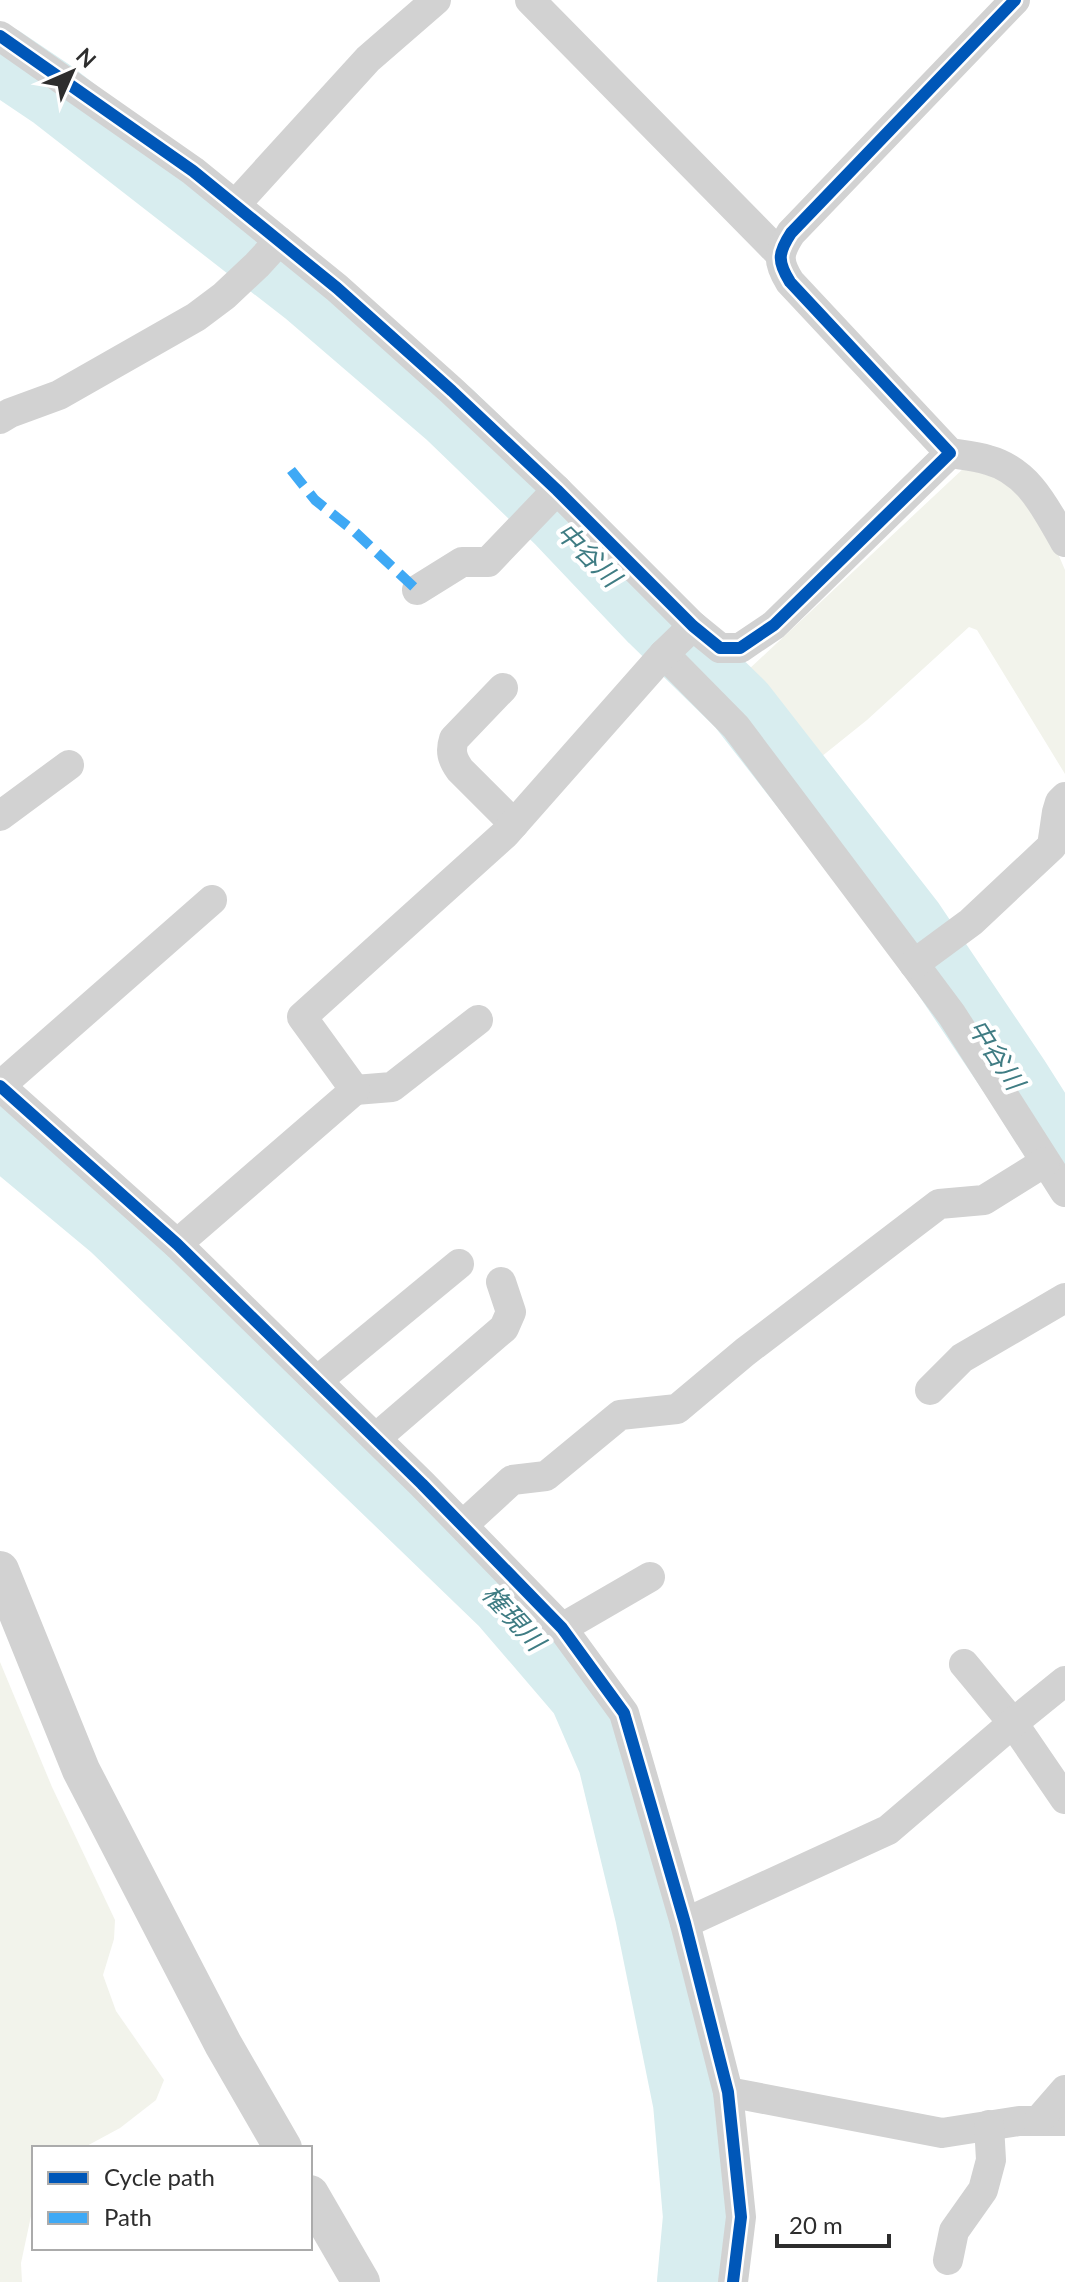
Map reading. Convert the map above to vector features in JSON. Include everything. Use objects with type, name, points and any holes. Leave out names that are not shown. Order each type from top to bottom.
[{"type":"street","points":[[235,205],[368,59],[436,0]]},
{"type":"street","points":[[530,0],[780,254]]},
{"type":"street","points":[[1015,0],[791,233],[780,254],[781,267],[790,282],[950,453],[990,460],[1016,472],[1036,493],[1065,542]]},
{"type":"street","points":[[0,36],[193,171],[235,205],[271,251],[337,288],[440,380],[546,501],[678,641],[736,727],[927,955],[952,1015],[1065,1192]]},
{"type":"street","points":[[0,419],[59,395],[196,317],[224,296],[271,251]]},
{"type":"street","points":[[678,641],[740,648],[763,633],[950,453]]},
{"type":"street","points":[[417,590],[462,562],[488,562],[546,501]]},
{"type":"street","points":[[355,1090],[302,1017],[514,824],[678,641]]},
{"type":"street","points":[[503,688],[454,739],[451,748],[453,760],[460,770],[514,824]]},
{"type":"street","points":[[0,816],[69,765]]},
{"type":"street","points":[[927,955],[971,922],[1052,846],[1057,812],[1065,797]]},
{"type":"street","points":[[212,900],[0,1086],[177,1244],[463,1525],[562,1628],[624,1713],[685,1923],[728,2092],[741,2217],[733,2282]]},
{"type":"street","points":[[177,1244],[355,1090],[392,1087],[478,1020]]},
{"type":"street","points":[[463,1525],[512,1480],[546,1476],[620,1415],[677,1409],[745,1352],[939,1204],[984,1200],[1045,1162]]},
{"type":"street","points":[[317,1381],[459,1264]]},
{"type":"street","points":[[376,1438],[504,1328],[511,1312],[501,1282]]},
{"type":"street","points":[[930,1390],[962,1358],[1065,1298]]},
{"type":"street","points":[[0,1570],[81,1770],[223,2044],[282,2146]]},
{"type":"street","points":[[562,1628],[650,1577]]},
{"type":"street","points":[[964,1664],[1013,1723],[1065,1799]]},
{"type":"street","points":[[685,1923],[888,1830],[1065,1681]]},
{"type":"street","points":[[728,2092],[942,2133],[1019,2121],[1051,2121],[1065,2090]]},
{"type":"street","points":[[948,2260],[954,2231],[983,2190],[991,2160],[989,2125]]},
{"type":"street","points":[[312,2197],[361,2282]]},
{"type":"shaded area","points":[[965,467],[1006,479],[1050,535],[1065,570],[1065,774],[977,630],[969,627],[867,720],[811,765],[747,671]]},
{"type":"shaded area","points":[[0,1662],[52,1787],[115,1920],[114,1939],[103,1975],[116,2011],[164,2080],[156,2100],[120,2128],[87,2146],[32,2146],[32,2211],[21,2263],[22,2282],[0,2282]]},
{"type":"waterway","name":"中谷川","points":[[0,59],[52,94],[308,293],[450,415],[560,521],[653,619],[741,705],[911,923],[1065,1156]]},
{"type":"waterway","name":"権現川","points":[[0,1132],[113,1226],[504,1603],[583,1695],[612,1762],[649,1915],[687,2103],[697,2217],[691,2282]]},
{"type":"marked path","points":[[291,470],[315,500],[355,532],[417,590]]},
{"type":"cycle path","points":[[0,36],[193,171],[337,288],[557,490],[693,626],[720,648],[740,648],[774,625],[950,453],[790,282],[781,257],[791,233],[1015,0]]},
{"type":"cycle path","points":[[0,1086],[177,1244],[422,1484],[562,1628],[624,1713],[685,1923],[728,2092],[741,2217],[733,2282]]}]
